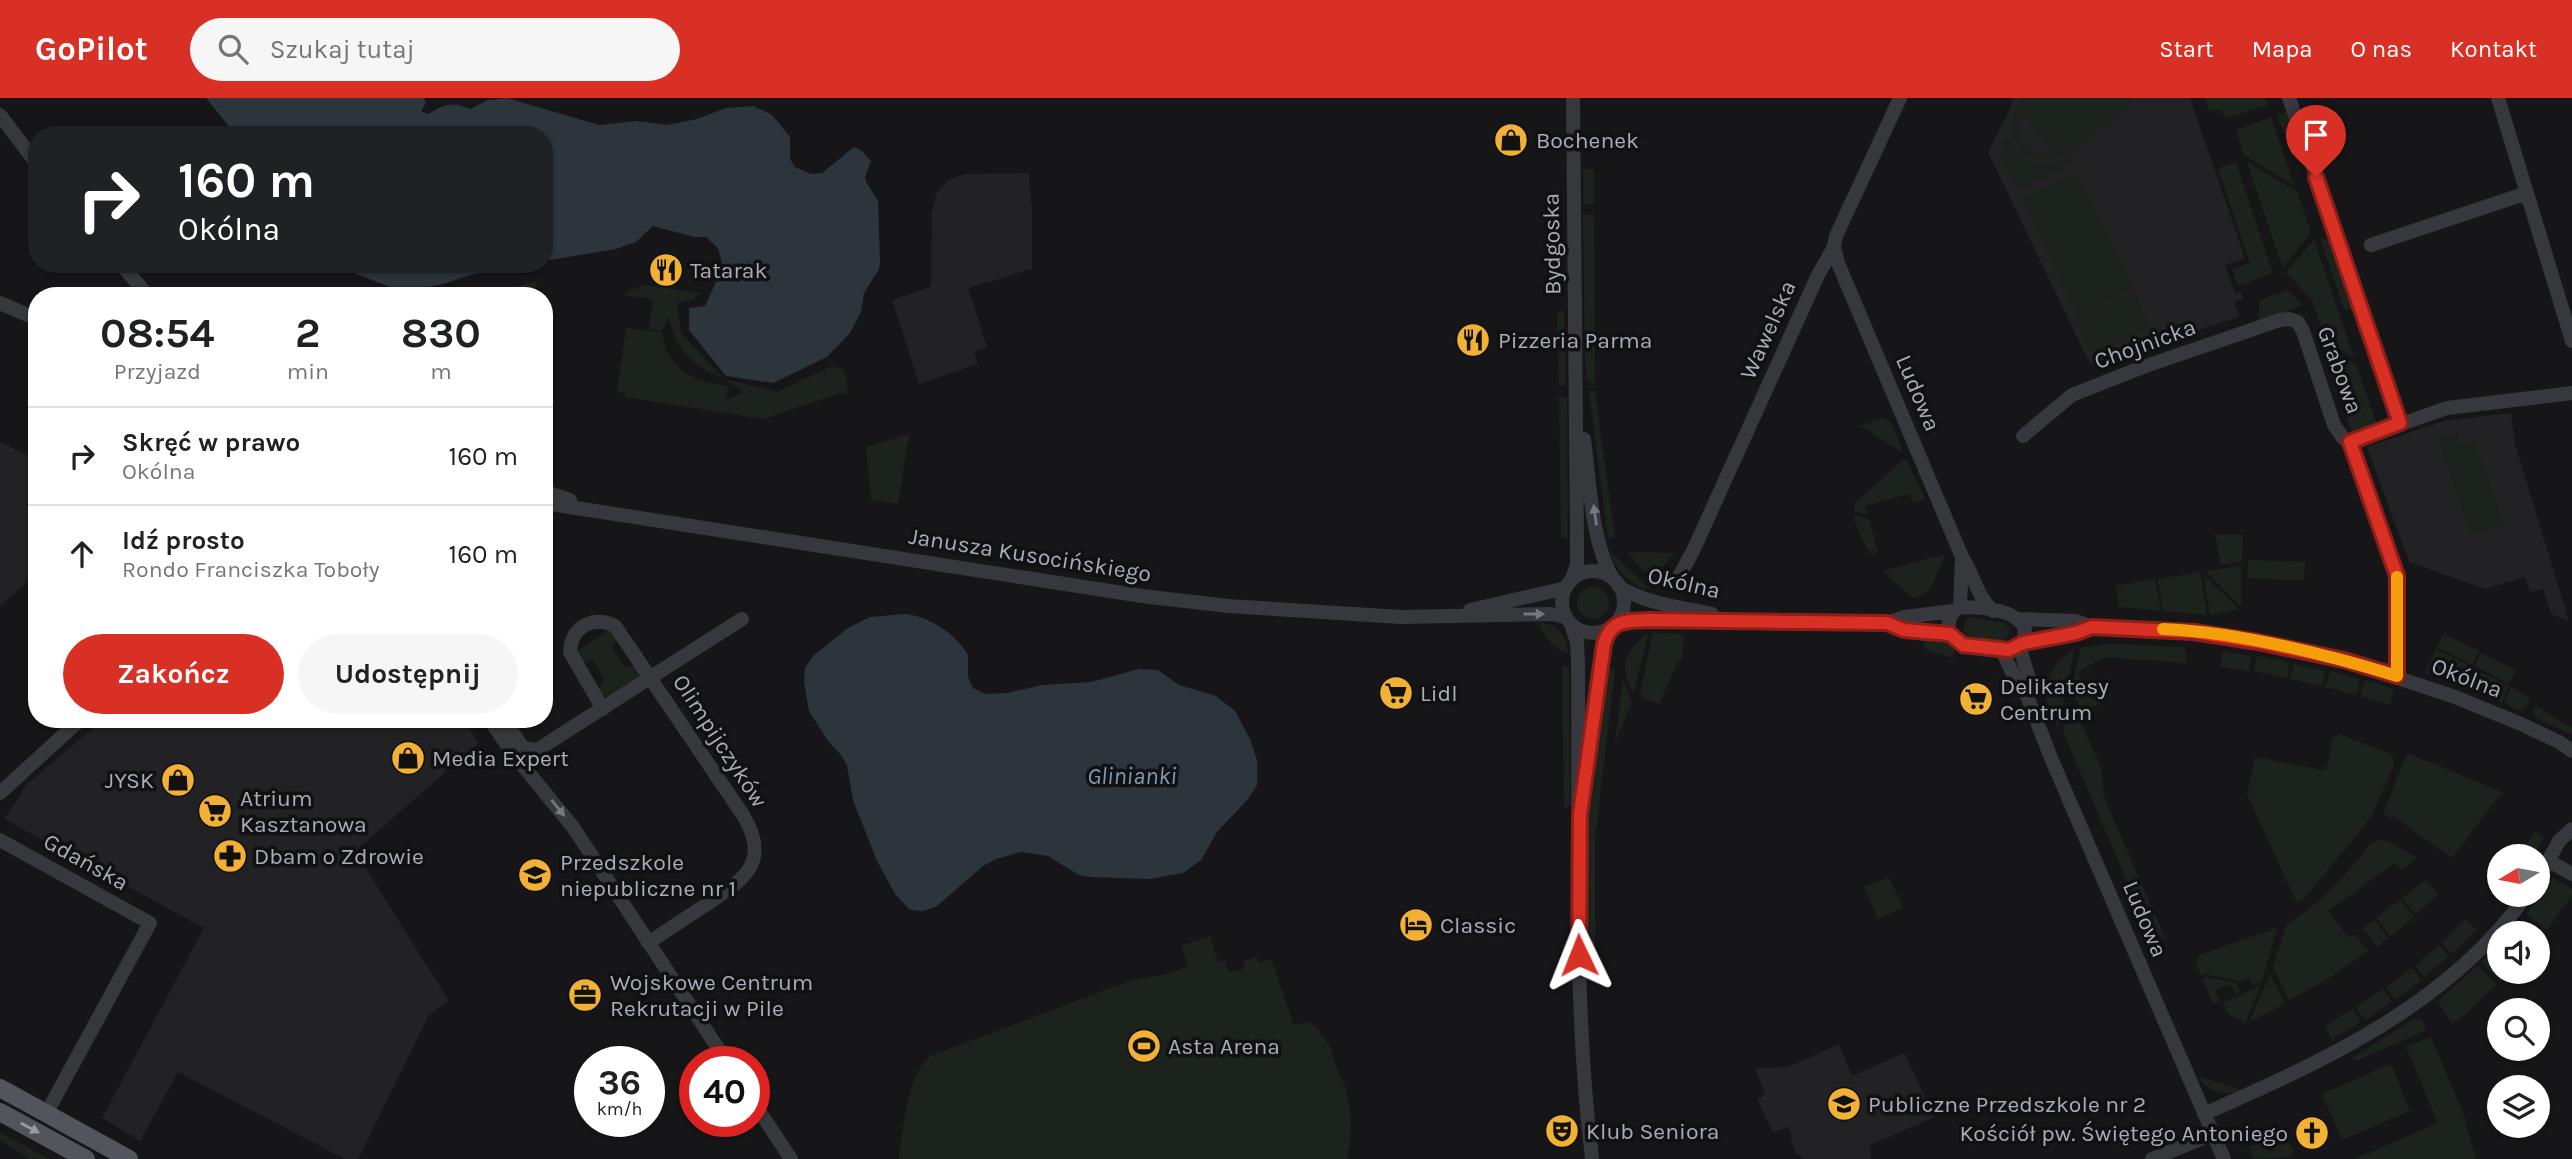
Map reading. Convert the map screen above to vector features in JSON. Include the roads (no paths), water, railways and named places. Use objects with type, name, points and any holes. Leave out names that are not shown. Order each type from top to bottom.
[{"type":"main road","points":[[0,1088],[129,1159]]},
{"type":"main road","points":[[0,1112],[86,1159]]},
{"type":"street","name":"Bydgoska","points":[[1568,584],[1577,564],[1573,98]]},
{"type":"street","name":"Wawelska","points":[[1677,580],[1818,275],[1834,247],[1836,236],[1900,98]]},
{"type":"street","name":"Grabowa","points":[[2289,98],[2400,423]]},
{"type":"street","points":[[2498,98],[2572,341]]},
{"type":"street","points":[[0,115],[28,152]]},
{"type":"street","points":[[2371,245],[2527,193]]},
{"type":"street","name":"Ludowa","points":[[1834,247],[1842,274],[1962,557],[1972,572],[1983,601],[1993,611]]},
{"type":"street","points":[[129,273],[140,287]]},
{"type":"street","points":[[0,303],[28,315]]},
{"type":"street","name":"Chojnicka","points":[[2023,436],[2071,395],[2280,320],[2294,320]]},
{"type":"street","name":"Grabowa","points":[[2294,320],[2303,331],[2334,425],[2343,438],[2350,442],[2397,576],[2397,676]]},
{"type":"street","name":"Bydgoska","points":[[1576,389],[1599,543],[1603,562],[1616,583]]},
{"type":"street","points":[[2350,442],[2447,408],[2572,393]]},
{"type":"street","name":"Janusza Kusocińskiego","points":[[553,494],[604,512]]},
{"type":"street","name":"Janusza Kusocińskiego","points":[[553,504],[1165,599],[1401,617],[1551,614],[1569,621]]},
{"type":"street","name":"Ludowa","points":[[1950,634],[1948,625],[1957,609],[1961,590],[1962,557]]},
{"type":"street","points":[[1569,621],[1586,632],[1601,632],[1611,627],[1619,618],[1624,603],[1616,583],[1606,574],[1590,572],[1578,576],[1568,584],[1562,602],[1569,621],[1577,642],[1580,814],[1577,908],[1580,1004],[1592,1159]]},
{"type":"street","name":"Okólna","points":[[1616,583],[1634,596],[1741,620]]},
{"type":"street","name":"Janusza Kusocińskiego","points":[[1452,615],[1568,584]]},
{"type":"street","points":[[1937,613],[1961,590]]},
{"type":"street","name":"Okólna","points":[[1611,627],[1649,620],[1887,623],[1904,617],[1957,609],[1993,611],[2020,619],[2076,621],[2092,627],[2170,629],[2233,638],[2344,660],[2397,676],[2521,724],[2572,751]]},
{"type":"street","name":"Olimpijczyków","points":[[519,751],[537,750],[742,619]]},
{"type":"street","name":"Ludowa","points":[[2020,619],[2025,629],[2021,645],[2029,678],[2027,696]]},
{"type":"street","name":"Olimpijczyków","points":[[603,709],[571,656],[572,640],[583,626],[600,621],[615,626],[752,830],[755,848],[751,867],[738,883],[648,943]]},
{"type":"street","name":"Okólna","points":[[1887,623],[1904,630],[1950,634],[1963,645],[2003,650],[2013,650],[2021,645],[2092,627]]},
{"type":"street","points":[[1580,814],[1593,709],[1611,627]]},
{"type":"street","points":[[2026,667],[2047,639]]},
{"type":"street","name":"Ludowa","points":[[2003,650],[2016,681],[2027,696],[2051,758],[2224,1159]]},
{"type":"street","points":[[0,793],[71,728]]},
{"type":"street","points":[[497,728],[519,751],[573,827],[716,1046]]},
{"type":"street","points":[[508,728],[519,751]]},
{"type":"street","points":[[2550,859],[2559,841],[2572,829]]},
{"type":"street","name":"Gdańska","points":[[0,840],[150,923],[46,1114]]},
{"type":"street","points":[[2550,862],[2572,874]]},
{"type":"street","points":[[2204,1114],[2339,1052],[2406,1010],[2465,962],[2517,907]]},
{"type":"street","points":[[770,1127],[791,1159]]},
{"type":"street","points":[[2152,1159],[2213,1134]]},
{"type":"water","points":[[206,98],[424,98],[426,103],[421,111],[428,114],[448,105],[470,109],[488,100],[507,98],[599,125],[636,121],[667,125],[697,119],[726,108],[754,106],[772,115],[790,137],[790,159],[795,167],[811,174],[822,173],[854,147],[871,161],[865,177],[878,201],[879,269],[864,293],[861,312],[850,333],[827,357],[773,383],[726,376],[689,330],[689,308],[705,306],[723,267],[718,248],[706,237],[694,237],[653,226],[636,242],[616,249],[553,260],[553,126],[229,126]]},
{"type":"water","points":[[354,273],[481,273],[428,287],[390,287]]},
{"type":"water","name":"Glinianki","points":[[905,614],[923,618],[949,633],[968,655],[968,677],[973,688],[986,694],[1007,693],[1042,685],[1091,682],[1139,669],[1158,670],[1179,685],[1216,696],[1235,711],[1250,739],[1257,760],[1257,785],[1248,799],[1217,832],[1201,860],[1183,873],[1149,879],[1092,877],[1079,875],[1048,856],[1021,852],[983,866],[937,906],[923,911],[910,910],[895,894],[877,861],[853,800],[847,765],[809,711],[804,682],[805,668],[813,656],[848,628],[870,617]]},
{"type":"place","name":"Bochenek","points":[[1511,140]]},
{"type":"place","name":"Tatarak","points":[[666,270]]},
{"type":"place","name":"Pizzeria Parma","points":[[1473,340]]},
{"type":"place","name":"Lidl","points":[[1396,693]]},
{"type":"place","name":"Delikatesy Centrum","points":[[1976,699]]},
{"type":"place","name":"Media Expert","points":[[408,758]]},
{"type":"place","name":"JYSK","points":[[178,780]]},
{"type":"place","name":"Atrium Kasztanowa","points":[[215,811]]},
{"type":"place","name":"Dbam o Zdrowie","points":[[230,856]]},
{"type":"place","name":"Przedszkole niepubliczne nr 1","points":[[535,875]]},
{"type":"place","name":"Classic","points":[[1416,925]]},
{"type":"place","name":"Wojskowe Centrum Rekrutacji w Pile","points":[[585,995]]},
{"type":"place","name":"Asta Arena","points":[[1144,1046]]},
{"type":"place","name":"Publiczne Przedszkole nr 2","points":[[1844,1104]]},
{"type":"place","name":"Klub Seniora","points":[[1562,1131]]},
{"type":"place","name":"Kościół pw. Świętego Antoniego","points":[[2312,1133]]}]
